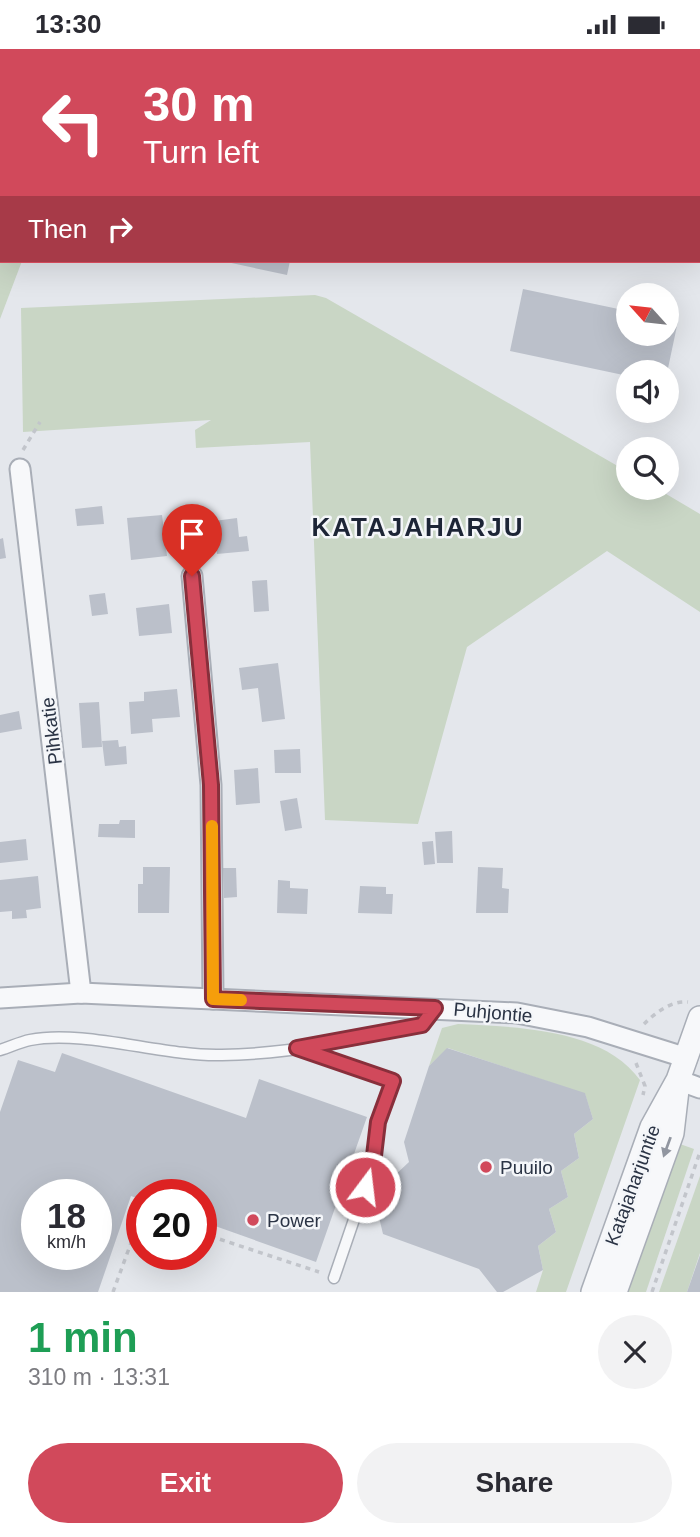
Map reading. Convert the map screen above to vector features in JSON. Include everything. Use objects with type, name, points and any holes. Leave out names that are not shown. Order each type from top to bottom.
[{"type":"street","name":"Pihkatie","points":[[20,464],[81,993]]},
{"type":"street","points":[[192,576],[211,785],[213,999]]},
{"type":"street","name":"Puhjontie","points":[[0,998],[81,993],[435,1008],[551,1018],[687,1058]]},
{"type":"street","name":"Katajaharjuntie","points":[[615,1292],[689,1084],[687,1058],[700,1018]]},
{"type":"street","name":"Katajaharjuntie","points":[[593,1292],[652,1127],[689,1084]]},
{"type":"lane","points":[[0,1050],[32,1039],[71,1039],[220,1056],[297,1048],[422,1025],[435,1008]]},
{"type":"lane","points":[[297,1048],[393,1081],[378,1122],[373,1164],[334,1277]]},
{"type":"path","points":[[20,464],[40,422]]},
{"type":"path","points":[[652,1292],[700,1152]]},
{"type":"path","points":[[217,1238],[334,1277]]},
{"type":"path","points":[[113,1292],[126,1257]]},
{"type":"green space","points":[[0,263],[21,263],[0,319]]},
{"type":"green space","points":[[315,295],[326,298],[616,465],[616,500],[676,500],[700,514],[700,612],[607,551],[467,647],[418,824],[325,820],[310,442],[196,448],[195,430],[211,420],[23,432],[21,308]]},
{"type":"green space","points":[[458,1024],[531,1029],[581,1040],[624,1063],[640,1080],[566,1292],[536,1292],[543,1270],[538,1246],[556,1232],[549,1209],[568,1197],[561,1171],[579,1158],[574,1134],[593,1119],[585,1094],[448,1048],[429,1066],[442,1028]]},
{"type":"green space","points":[[680,1144],[694,1149],[646,1292],[628,1292]]},
{"type":"green space","points":[[700,1176],[700,1253],[687,1292],[659,1292]]},
{"type":"building","points":[[231,263],[290,263],[287,275]]},
{"type":"building","points":[[523,289],[616,308],[616,347],[672,347],[670,360],[616,360],[616,373],[510,351]]},
{"type":"building","points":[[102,506],[104,524],[77,526],[75,509]]},
{"type":"building","points":[[162,515],[167,556],[131,560],[127,518]]},
{"type":"building","points":[[237,518],[239,537],[247,536],[249,551],[217,554],[214,521]]},
{"type":"building","points":[[3,538],[6,558],[0,559],[0,539]]},
{"type":"building","points":[[267,580],[269,611],[254,612],[252,581]]},
{"type":"building","points":[[105,593],[108,614],[92,616],[89,595]]},
{"type":"building","points":[[169,604],[172,633],[139,636],[136,608]]},
{"type":"building","points":[[278,663],[285,719],[262,722],[258,688],[242,690],[239,668]]},
{"type":"building","points":[[177,689],[180,717],[152,719],[153,732],[131,734],[129,702],[144,701],[144,692]]},
{"type":"building","points":[[99,702],[102,747],[82,748],[79,703]]},
{"type":"building","points":[[19,711],[22,729],[0,733],[0,715]]},
{"type":"building","points":[[118,740],[119,747],[126,746],[127,764],[105,766],[102,741]]},
{"type":"building","points":[[300,749],[301,773],[275,773],[274,750]]},
{"type":"building","points":[[258,768],[260,803],[236,805],[234,770]]},
{"type":"building","points":[[297,798],[302,828],[285,831],[280,801]]},
{"type":"building","points":[[120,820],[135,820],[135,838],[98,837],[99,824],[119,824]]},
{"type":"building","points":[[452,831],[453,863],[437,863],[435,832]]},
{"type":"building","points":[[26,839],[28,860],[0,863],[0,842]]},
{"type":"building","points":[[433,841],[435,864],[424,865],[422,842]]},
{"type":"building","points":[[143,867],[170,867],[169,913],[138,913],[138,884],[143,884]]},
{"type":"building","points":[[478,867],[503,868],[502,888],[509,889],[508,913],[476,913]]},
{"type":"building","points":[[223,868],[236,868],[237,897],[224,898]]},
{"type":"building","points":[[38,876],[41,908],[26,910],[27,918],[12,919],[12,911],[0,912],[0,880]]},
{"type":"building","points":[[278,880],[290,881],[290,888],[308,889],[307,914],[277,913]]},
{"type":"building","points":[[360,886],[386,887],[386,894],[393,894],[392,914],[358,913]]},
{"type":"building","name":"Puuilo","points":[[447,1048],[585,1093],[593,1119],[574,1134],[579,1158],[561,1171],[568,1197],[549,1209],[556,1232],[538,1246],[543,1270],[503,1292],[497,1292],[479,1269],[383,1234],[378,1213],[397,1199],[393,1177],[409,1162],[404,1142],[429,1066]]},
{"type":"building","points":[[62,1053],[246,1118],[259,1079],[367,1117],[316,1262],[217,1227],[217,1179],[126,1179],[126,1211],[112,1251],[112,1179],[21,1179],[21,1270],[106,1270],[98,1292],[0,1292],[0,1112],[18,1060],[55,1072]]},
{"type":"building","points":[[700,1255],[700,1292],[687,1292]]},
{"type":"slow traffic","points":[[212,826],[215,968],[213,999],[241,1000]]},
{"type":"place","name":"Puuilo","points":[[486,1167]]},
{"type":"place","name":"Power","points":[[253,1220]]},
{"type":"district","name":"KATAJAHARJU","points":[[418,527]]},
{"type":"route","points":[[192,576],[211,785],[215,968],[213,999],[435,1008],[422,1025],[297,1048],[393,1081],[378,1122],[373,1164],[365,1187]]}]
